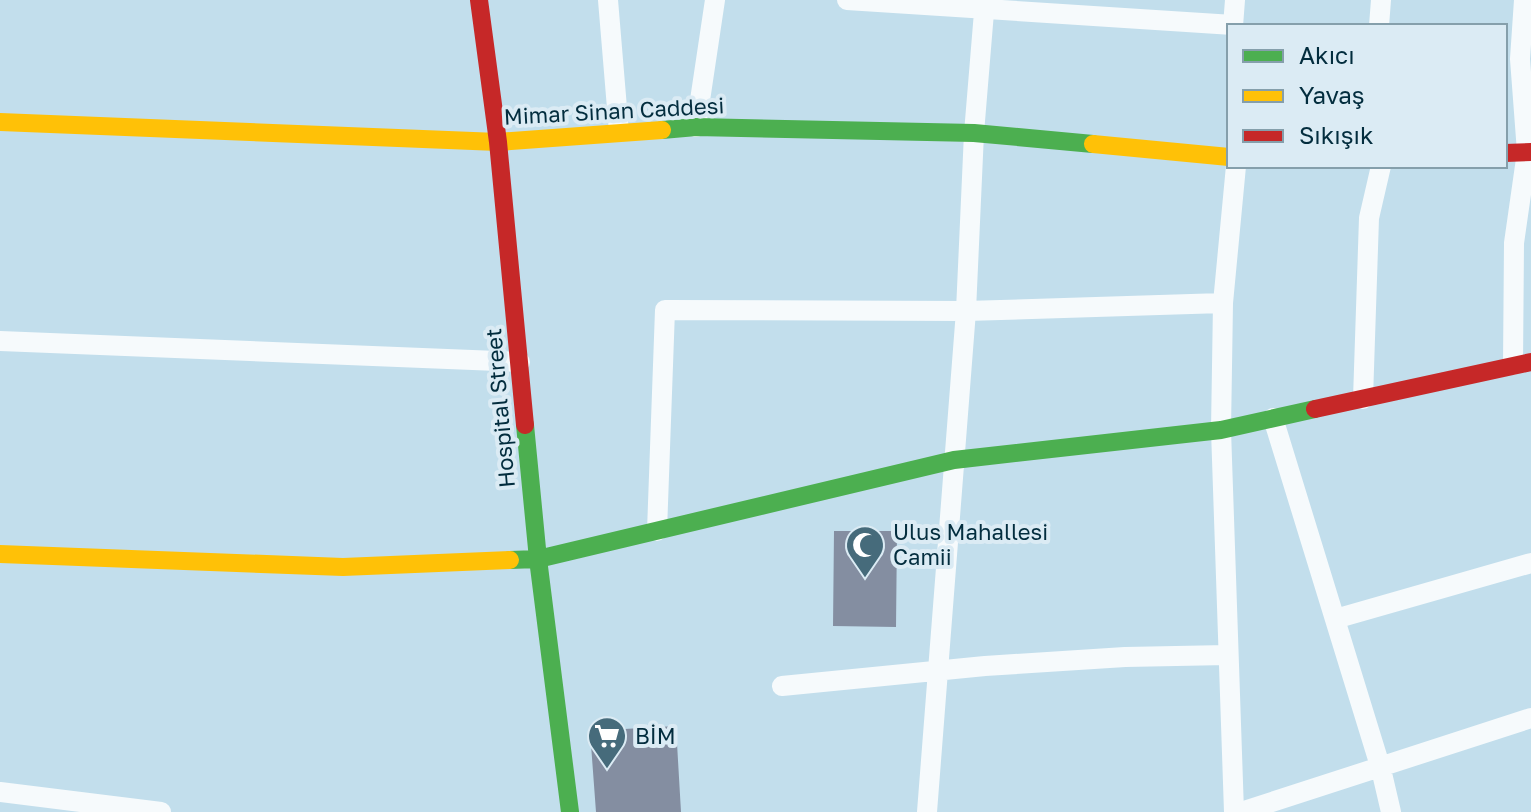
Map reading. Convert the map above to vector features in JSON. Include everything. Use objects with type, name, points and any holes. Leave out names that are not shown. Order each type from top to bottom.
[{"type":"street","name":"Hospital Street","points":[[479,0],[498,142],[538,559],[570,812]]},
{"type":"street","points":[[608,0],[619,132]]},
{"type":"street","points":[[696,127],[715,0]]},
{"type":"street","points":[[847,0],[985,4],[1227,24]]},
{"type":"street","points":[[1233,24],[1235,0]]},
{"type":"street","points":[[1379,24],[1381,0]]},
{"type":"street","points":[[0,554],[343,567],[538,559],[954,460],[1221,430],[1522,364],[1514,243],[1529,152],[1520,59],[1524,0]]},
{"type":"street","points":[[927,812],[966,311],[974,133],[985,4]]},
{"type":"street","name":"Mimar Sinan Caddesi","points":[[0,122],[498,142],[696,127],[974,133],[1227,157]]},
{"type":"street","points":[[1507,153],[1529,152]]},
{"type":"street","points":[[1234,812],[1221,430],[1223,303],[1236,168]]},
{"type":"street","points":[[1363,399],[1369,218],[1381,168]]},
{"type":"street","points":[[657,531],[665,310],[966,311],[1223,303]]},
{"type":"street","points":[[0,341],[520,362]]},
{"type":"street","points":[[1273,418],[1381,769],[1391,812]]},
{"type":"street","points":[[1335,619],[1531,563]]},
{"type":"street","points":[[782,686],[985,666],[1125,657],[1227,655]]},
{"type":"street","points":[[1241,812],[1531,718]]},
{"type":"street","points":[[0,792],[36,804],[161,812]]},
{"type":"building","name":"Ulus Mahallesi Camii","points":[[834,531],[897,531],[896,627],[833,626]]},
{"type":"building","points":[[676,726],[681,812],[596,812],[590,731]]},
{"type":"traffic: fast","points":[[662,130],[696,127],[974,133],[1093,144]]},
{"type":"traffic: fast","points":[[510,560],[538,559],[954,460],[1221,430],[1315,409]]},
{"type":"traffic: fast","points":[[525,425],[538,559],[570,812]]},
{"type":"traffic: slow","points":[[0,122],[498,142],[662,130]]},
{"type":"traffic: slow","points":[[1093,144],[1227,157]]},
{"type":"traffic: slow","points":[[0,554],[343,567],[510,560]]},
{"type":"traffic: jam","points":[[479,0],[498,142],[525,425]]},
{"type":"traffic: jam","points":[[1507,153],[1531,152]]},
{"type":"traffic: jam","points":[[1315,409],[1531,362]]},
{"type":"place","name":"Ulus Mahallesi Camii","points":[[865,579]]},
{"type":"place","name":"BİM","points":[[607,770]]}]
